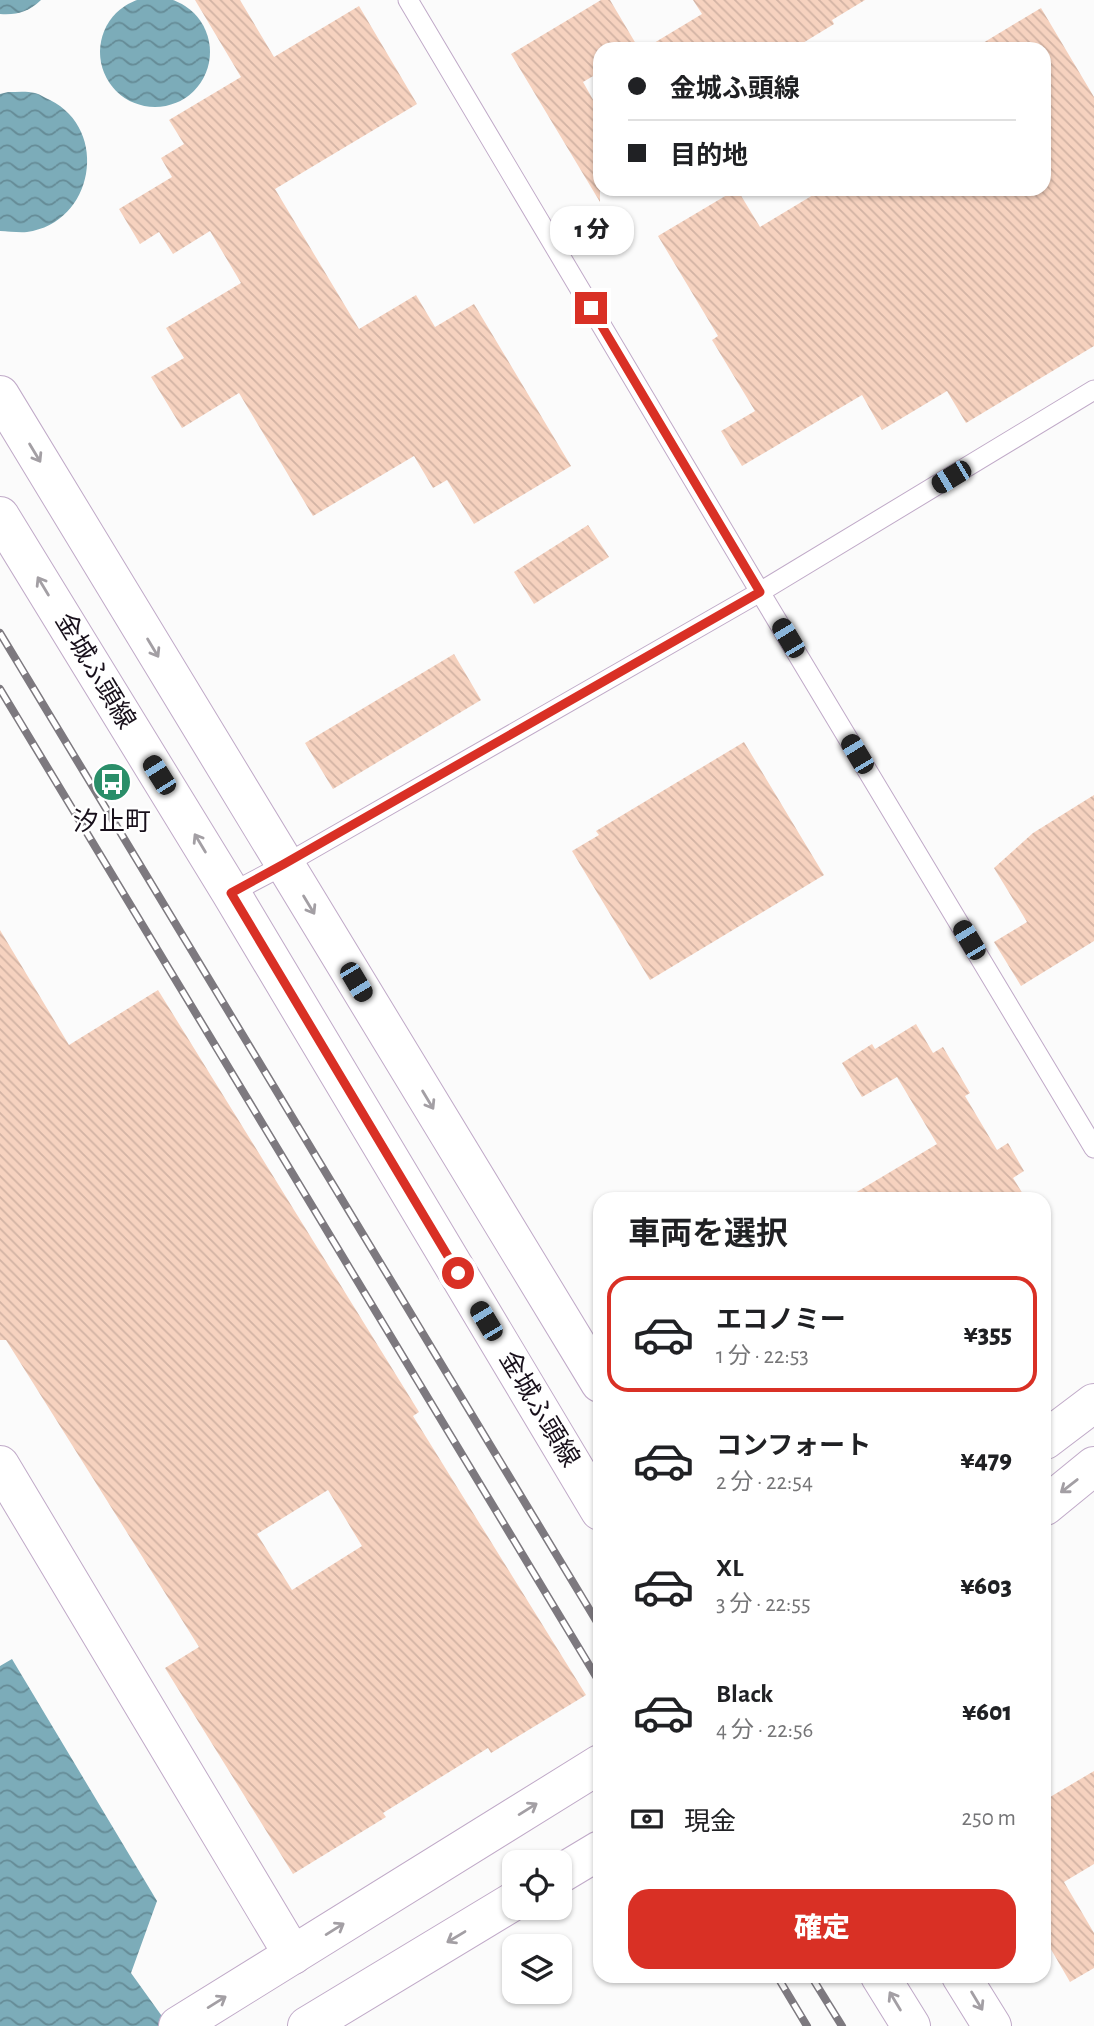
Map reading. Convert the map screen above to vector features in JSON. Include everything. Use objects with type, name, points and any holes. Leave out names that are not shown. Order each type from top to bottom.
[{"type":"main road","points":[[0,395],[593,1372]]},
{"type":"main road","name":"金城ふ頭線","points":[[0,516],[231,893],[593,1499]]},
{"type":"main road","points":[[1051,1435],[1094,1403]]},
{"type":"main road","points":[[0,1465],[293,1955]]},
{"type":"main road","points":[[1051,1501],[1094,1466]]},
{"type":"main road","points":[[178,2026],[593,1768]]},
{"type":"main road","points":[[572,1867],[593,1854]]},
{"type":"main road","points":[[319,2023],[502,1909]]},
{"type":"main road","points":[[884,1983],[911,2026]]},
{"type":"main road","points":[[965,1983],[992,2026]]},
{"type":"lane","points":[[408,0],[1094,1149]]},
{"type":"lane","points":[[231,893],[760,592],[1094,390]]},
{"type":"water","points":[[141,-1],[169,-1],[186,6],[201,21],[209,41],[209,63],[201,83],[186,98],[166,106],[144,106],[124,98],[109,83],[101,63],[101,41],[109,21],[124,6]]},
{"type":"water","points":[[0,0],[41,0],[27,10],[6,14],[0,14]]},
{"type":"water","points":[[0,94],[37,94],[69,114],[81,132],[87,153],[86,174],[80,194],[67,212],[50,225],[27,232],[0,231]]},
{"type":"water","points":[[12,1659],[157,1901],[131,1973],[169,2026],[0,2026],[0,1666]]},
{"type":"building","points":[[195,0],[240,0],[274,57],[359,6],[417,104],[275,189],[359,329],[416,295],[435,327],[474,304],[571,466],[474,524],[447,480],[433,488],[414,456],[313,516],[239,393],[182,428],[151,377],[184,358],[166,328],[241,283],[210,231],[173,254],[159,232],[140,244],[119,209],[172,177],[161,158],[184,144],[169,120],[241,77]]},
{"type":"building","points":[[601,0],[610,0],[635,42],[593,42],[593,76],[583,82],[593,100],[593,190],[511,54]]},
{"type":"building","points":[[693,0],[865,0],[832,20],[834,24],[804,42],[656,42],[702,14]]},
{"type":"building","points":[[1041,8],[1094,97],[1094,346],[966,423],[947,391],[882,430],[862,395],[742,466],[721,431],[755,411],[712,340],[718,336],[658,236],[725,196],[741,196],[760,227],[811,196],[1051,196],[1051,42],[985,42]]},
{"type":"building","points":[[588,525],[609,557],[534,604],[514,572]]},
{"type":"building","points":[[454,654],[481,700],[333,789],[305,743]]},
{"type":"building","points":[[744,742],[824,875],[650,980],[572,851],[599,835],[596,831]]},
{"type":"building","points":[[1094,795],[1094,941],[1021,986],[994,942],[1027,922],[994,868],[1033,833]]},
{"type":"building","points":[[0,930],[69,1045],[158,990],[419,1412],[413,1416],[586,1695],[491,1753],[488,1748],[383,1813],[386,1817],[293,1874],[165,1668],[199,1647],[6,1340],[0,1340]],"holes":[[[328,1490],[362,1546],[292,1590],[257,1534]]]},
{"type":"building","points":[[916,1024],[933,1053],[943,1047],[970,1093],[965,1096],[997,1150],[1008,1143],[1024,1171],[1013,1178],[1022,1192],[857,1192],[937,1144],[897,1077],[862,1097],[842,1063],[872,1044],[875,1049]]},
{"type":"building","points":[[1094,1771],[1094,1864],[1064,1882],[1094,1933],[1094,1968],[1070,1982],[1051,1949],[1051,1796]]},
{"type":"railway","points":[[0,633],[593,1615]]},
{"type":"railway","points":[[0,689],[593,1671]]},
{"type":"railway","points":[[781,1983],[807,2026]]},
{"type":"railway","points":[[815,1983],[842,2026]]},
{"type":"place","name":"汐止町","points":[[112,782]]},
{"type":"route","points":[[458,1273],[231,893],[760,592],[591,308]]}]
